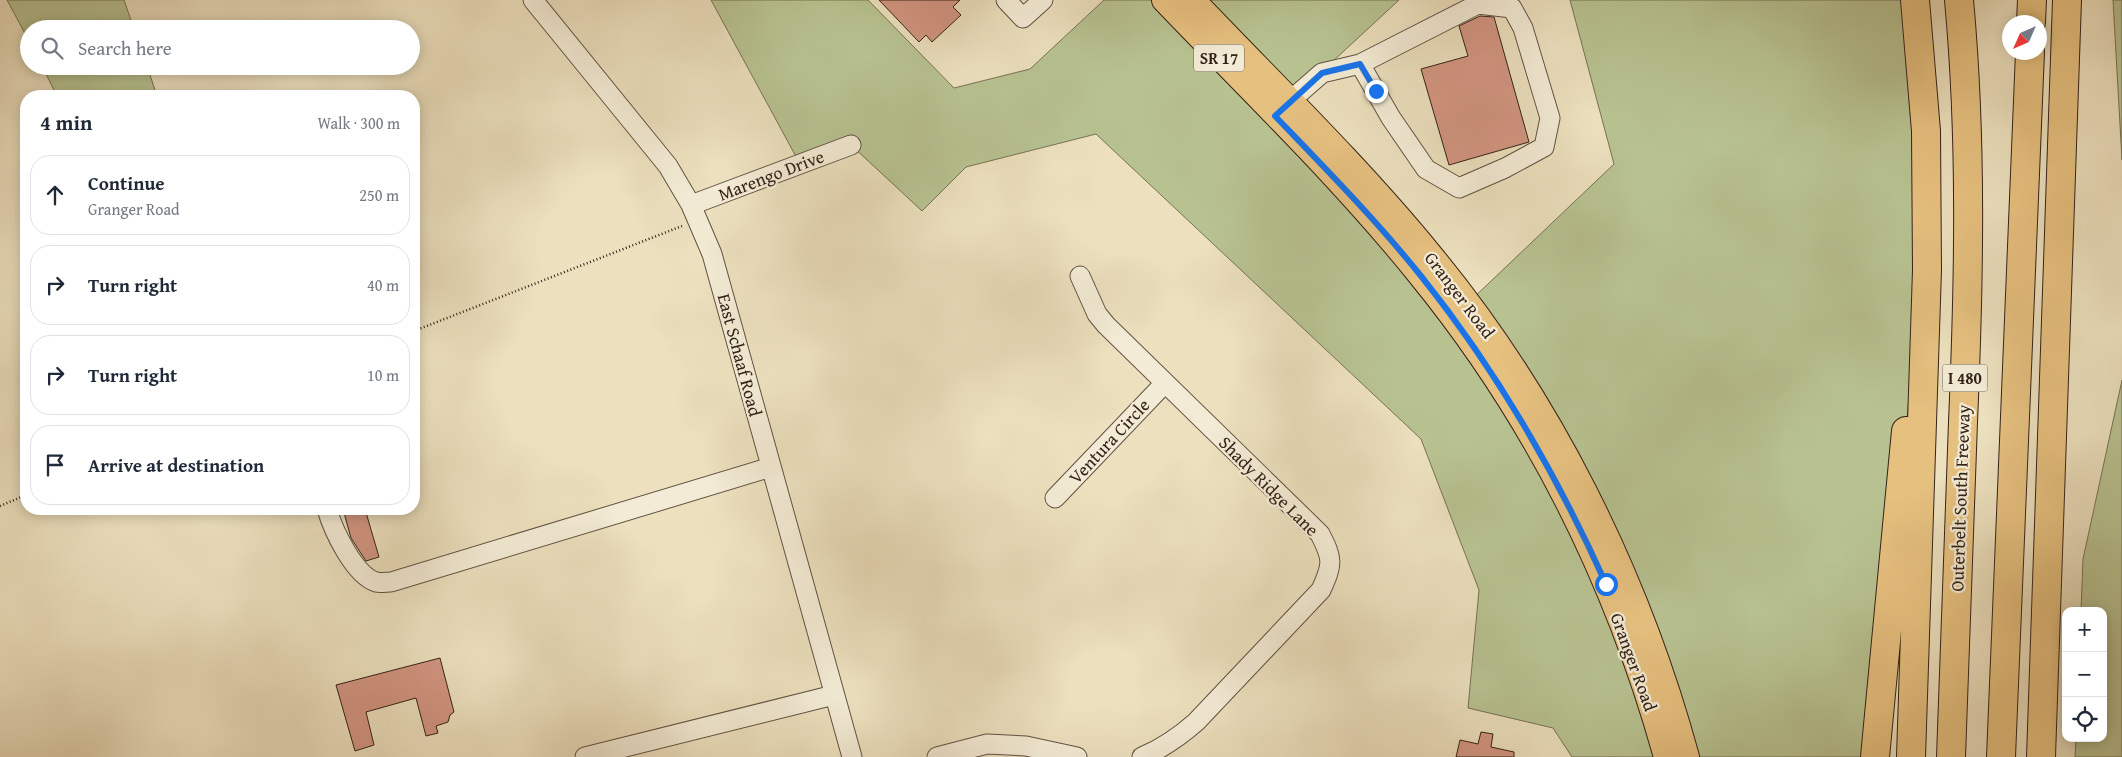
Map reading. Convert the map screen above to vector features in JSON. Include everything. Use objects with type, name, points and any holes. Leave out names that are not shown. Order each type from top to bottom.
[{"type":"highway","points":[[1911,757],[1922,455],[1927,201],[1926,131],[1915,0]]},
{"type":"highway","name":"Outerbelt South Freeway","points":[[1951,757],[1967,312],[1968,148],[1960,0]]},
{"type":"highway","points":[[2031,15],[2032,0]]},
{"type":"highway","points":[[2042,757],[2067,0]]},
{"type":"highway","points":[[2001,757],[2030,60]]},
{"type":"highway","points":[[1875,757],[1909,397],[1913,326],[1927,201]]},
{"type":"main road","name":"Granger Road","points":[[1164,0],[1384,201],[1429,253],[1468,303],[1503,353],[1581,482],[1635,600],[1663,677],[1687,757]]},
{"type":"main road","name":"Granger Road","points":[[1193,0],[1354,198],[1421,276],[1489,368],[1520,417],[1582,529],[1606,584],[1645,687],[1666,757]]},
{"type":"street","name":"East Schaaf Road","points":[[533,0],[668,166],[695,213],[712,254],[852,757]]},
{"type":"street","points":[[1006,0],[1023,18],[1043,0]]},
{"type":"street","points":[[1282,109],[1322,73],[1360,64],[1478,4],[1493,4],[1512,8],[1523,28],[1550,118],[1544,147],[1505,168],[1459,188],[1426,169],[1391,118],[1360,64]]},
{"type":"street","name":"Marengo Drive","points":[[695,213],[851,145]]},
{"type":"street","name":"Shady Ridge Lane","points":[[1080,276],[1097,314],[1164,384],[1320,534],[1331,562],[1328,576],[1321,590],[1196,722],[1181,736],[1162,749],[1142,757]]},
{"type":"street","name":"Ventura Circle","points":[[1055,498],[1164,384]]},
{"type":"street","points":[[330,515],[342,543],[363,575],[376,582],[391,582],[771,466]]},
{"type":"street","points":[[585,757],[834,695]]},
{"type":"street","points":[[937,757],[987,744],[1026,746],[1077,757]]},
{"type":"path","points":[[420,328],[695,213]]},
{"type":"path","points":[[0,506],[20,498]]},
{"type":"green space","points":[[7,0],[124,0],[131,20],[20,20],[20,24]]},
{"type":"green space","points":[[711,0],[868,0],[954,88],[1030,69],[1104,0],[1164,0],[1354,199],[1553,474],[1666,757],[1572,757],[1553,728],[1468,708],[1479,590],[1421,439],[1096,134],[966,167],[922,211],[851,145],[800,164]]},
{"type":"green space","points":[[1193,0],[1399,0],[1290,101]]},
{"type":"green space","points":[[1570,0],[1915,0],[1926,131],[1909,397],[1875,757],[1687,757],[1468,303],[1614,164]]},
{"type":"green space","points":[[2113,0],[2122,0],[2122,160]]},
{"type":"green space","points":[[46,75],[150,75],[155,90],[54,90]]},
{"type":"green space","points":[[2122,380],[2122,757],[2075,757],[2076,742],[2107,742],[2107,607],[2081,607],[2083,559]]},
{"type":"building","points":[[879,0],[960,0],[953,7],[961,15],[932,42],[926,35],[919,42]]},
{"type":"building","points":[[1480,16],[1494,17],[1529,142],[1449,165],[1421,69],[1468,56],[1459,26]]},
{"type":"building","points":[[345,515],[367,515],[379,557],[366,561],[351,538]]},
{"type":"building","points":[[440,658],[454,712],[450,715],[448,722],[436,726],[438,733],[426,736],[416,698],[366,712],[374,745],[355,751],[336,685]]},
{"type":"building","points":[[1481,732],[1493,734],[1491,747],[1514,752],[1514,757],[1456,757],[1460,740],[1478,744]]},
{"type":"route","points":[[1376,91],[1360,64],[1322,73],[1275,116],[1389,237],[1453,317],[1489,368],[1553,474],[1582,529],[1606,584]]}]
